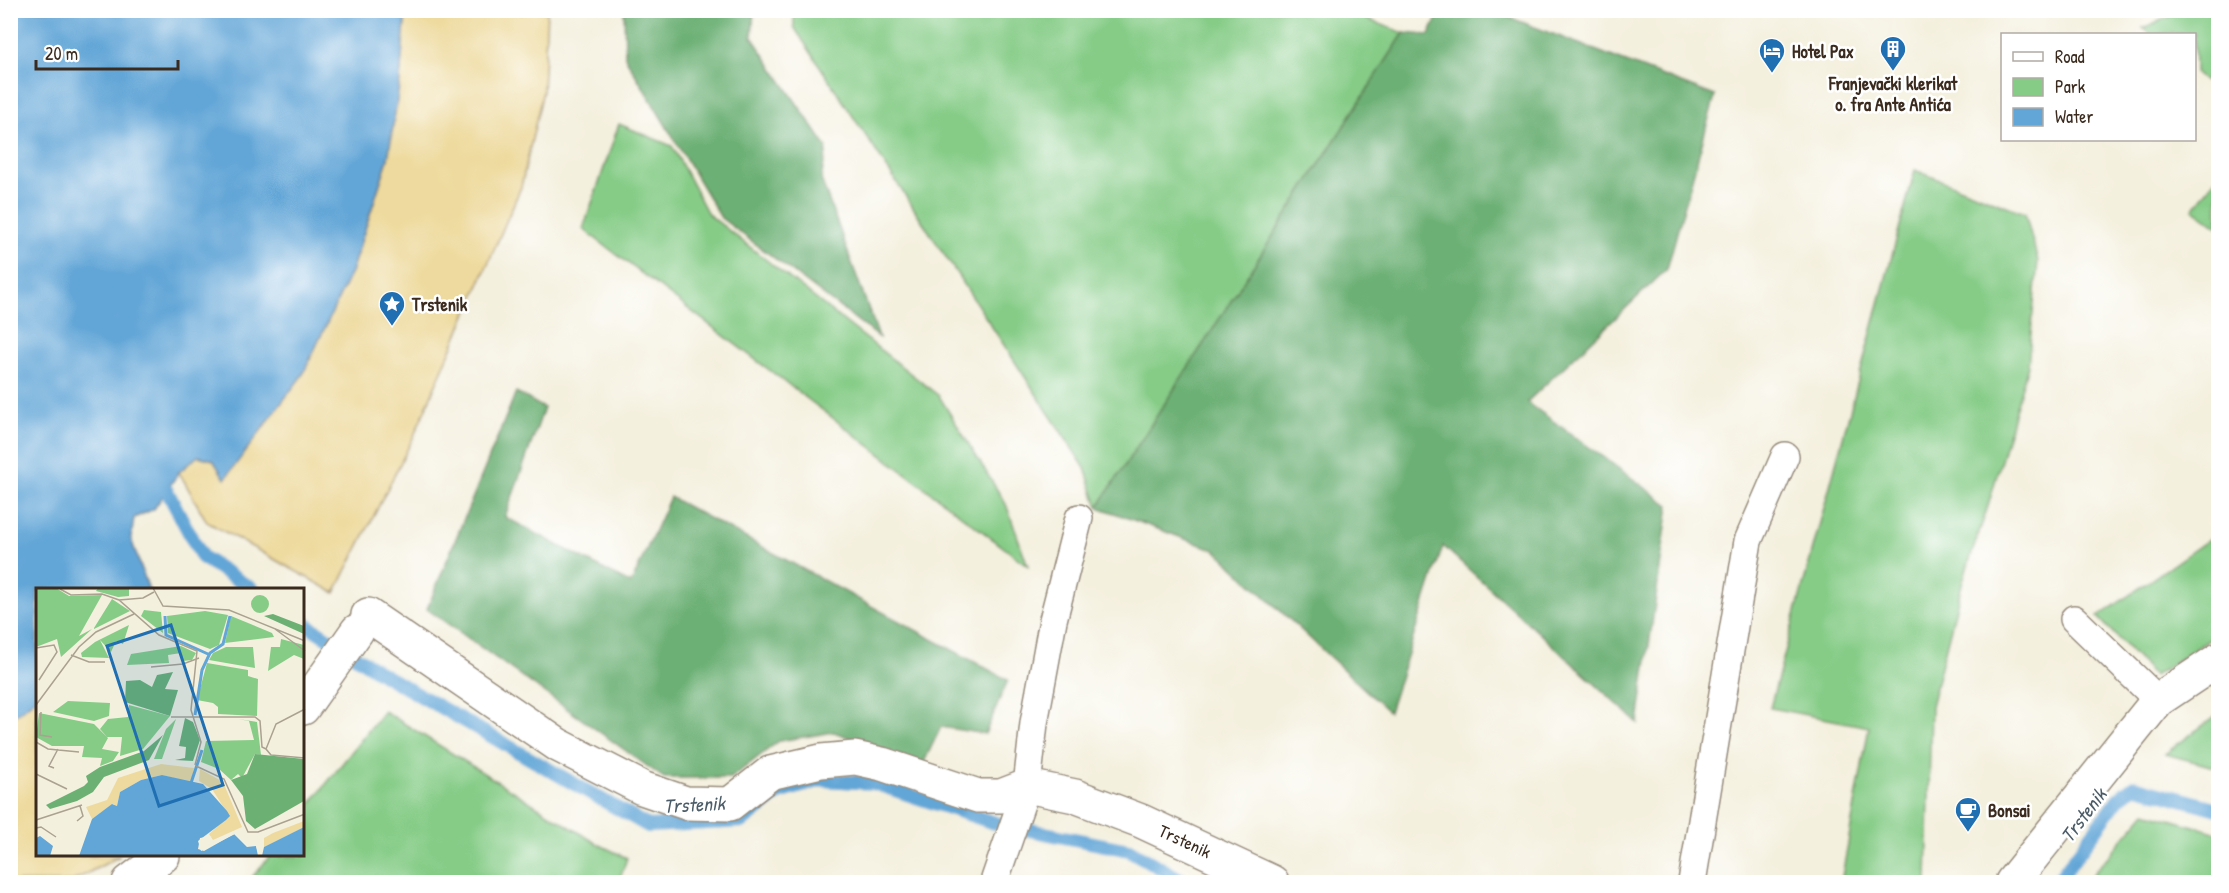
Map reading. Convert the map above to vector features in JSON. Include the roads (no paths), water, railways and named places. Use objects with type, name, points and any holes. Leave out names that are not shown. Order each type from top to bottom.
[{"type":"street","points":[[304,707],[362,623],[558,745],[642,788],[686,803],[730,804],[770,773],[821,761],[855,758],[882,764],[978,796],[1024,796]]},
{"type":"street","points":[[2012,882],[2158,700],[2218,660]]},
{"type":"street","name":"Trstenik","points":[[1024,796],[1076,796],[1141,820],[1272,882]]},
{"type":"street","points":[[129,882],[160,857]]},
{"type":"lane","points":[[1692,882],[1748,541],[1785,456]]},
{"type":"lane","points":[[994,882],[1024,796],[1034,723],[1053,620],[1079,518]]},
{"type":"lane","points":[[2074,619],[2158,700]]},
{"type":"water","points":[[11,10],[406,11],[400,80],[388,159],[351,272],[303,374],[225,479],[213,460],[198,456],[179,472],[154,509],[134,518],[131,539],[148,588],[36,588],[36,699],[11,718]]},
{"type":"waterway","name":"Trstenik","points":[[167,491],[202,557],[250,588]]},
{"type":"waterway","name":"Trstenik","points":[[304,623],[384,675],[648,826],[743,821],[779,793],[821,780],[874,783],[995,823],[1129,850],[1185,882]]},
{"type":"waterway","name":"Trstenik","points":[[2057,882],[2119,798],[2134,786],[2218,809]]},
{"type":"place","name":"Franjevački klerikat o. fra Ante Antića","points":[[1893,72]]},
{"type":"place","name":"Hotel Pax","points":[[1772,74]]},
{"type":"place","name":"Trstenik","points":[[392,327]]},
{"type":"place","name":"Bonsai","points":[[1968,833]]}]
